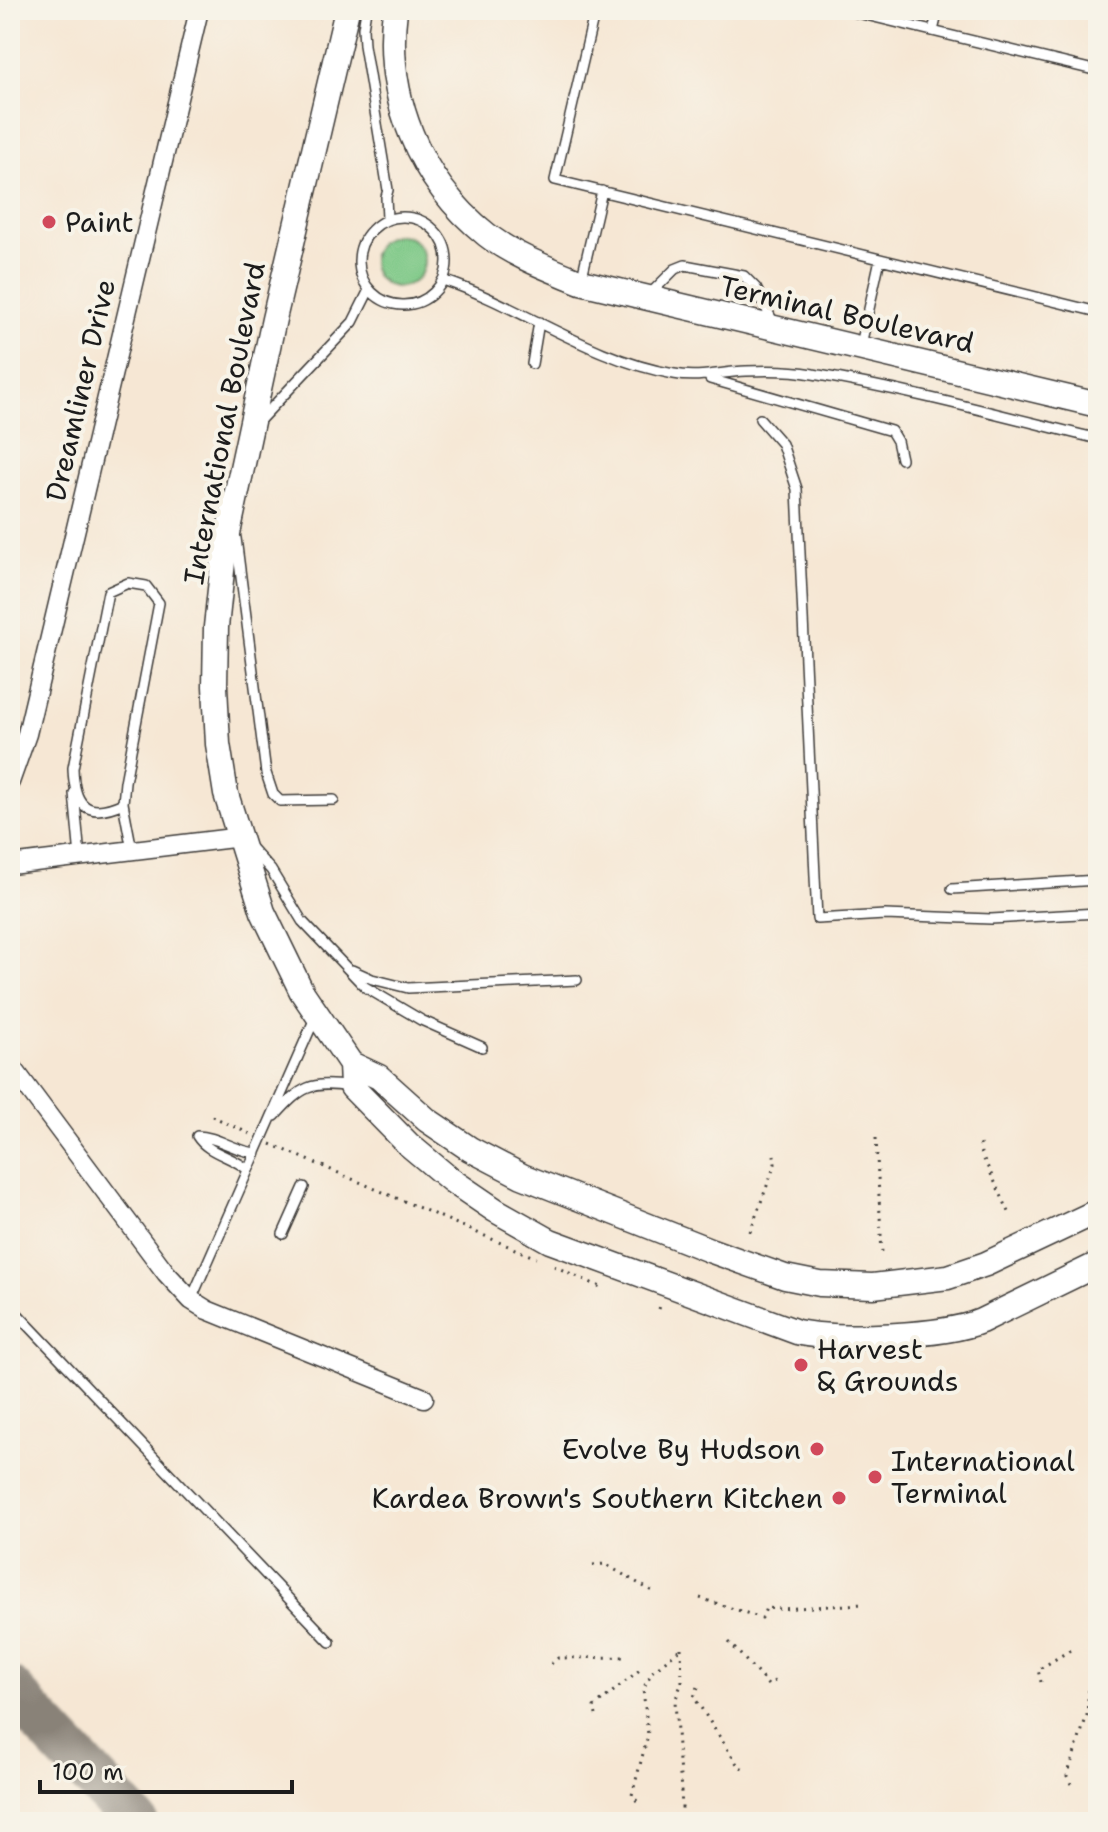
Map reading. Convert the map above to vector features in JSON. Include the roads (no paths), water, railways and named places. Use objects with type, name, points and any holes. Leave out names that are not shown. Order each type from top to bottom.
[{"type":"main road","name":"International Boulevard","points":[[347,10],[233,507],[219,586],[215,686],[220,764],[226,794],[263,912],[275,940],[352,1076],[382,1120],[440,1172],[495,1210],[550,1241],[797,1332],[820,1337],[962,1328],[1098,1264]]},
{"type":"main road","points":[[395,10],[394,56],[400,101],[406,124],[427,167],[453,203],[488,235],[524,257],[581,282]]},
{"type":"main road","name":"Terminal Boulevard","points":[[581,282],[1098,405]]},
{"type":"main road","name":"International Boulevard","points":[[352,1076],[379,1077],[427,1120],[470,1149],[522,1176],[712,1251],[785,1277],[820,1284],[873,1286],[948,1277],[986,1264],[1098,1211]]},
{"type":"street","name":"Dreamliner Drive","points":[[10,782],[27,734],[199,10]]},
{"type":"street","points":[[10,865],[241,837]]},
{"type":"street","points":[[10,1064],[166,1273],[191,1300],[207,1310],[424,1398]]},
{"type":"lane","points":[[366,10],[364,45],[388,190],[387,219]]},
{"type":"lane","points":[[595,10],[555,180],[1098,312]]},
{"type":"lane","points":[[845,10],[1098,71]]},
{"type":"lane","points":[[933,31],[938,10]]},
{"type":"lane","points":[[581,282],[602,191]]},
{"type":"lane","points":[[407,217],[421,221],[433,228],[442,239],[447,252],[443,280],[424,300],[410,305],[381,299],[369,290],[362,277],[359,262],[361,248],[368,234],[387,219],[407,217]]},
{"type":"lane","points":[[860,349],[880,259]]},
{"type":"lane","points":[[646,297],[675,269],[685,265],[744,276],[756,288],[776,329]]},
{"type":"lane","points":[[443,280],[502,302],[594,348],[642,366],[674,375],[703,377],[891,431],[901,459]]},
{"type":"lane","points":[[249,430],[353,322],[369,290]]},
{"type":"lane","points":[[532,364],[539,322]]},
{"type":"lane","points":[[703,377],[745,370],[810,373],[1098,439]]},
{"type":"lane","points":[[760,419],[782,444],[797,489],[817,919],[885,915],[991,919],[1098,913]]},
{"type":"lane","points":[[233,507],[242,598],[269,785],[280,801],[334,800]]},
{"type":"lane","points":[[80,857],[73,768],[108,592],[128,583],[146,586],[159,603],[123,803],[132,850]]},
{"type":"lane","points":[[74,793],[86,808],[106,811],[123,803]]},
{"type":"lane","points":[[241,837],[271,870],[302,921],[365,987],[445,1033],[482,1047]]},
{"type":"lane","points":[[952,889],[1098,880]]},
{"type":"lane","points":[[349,969],[372,979],[408,988],[577,980]]},
{"type":"lane","points":[[191,1300],[317,1015]]},
{"type":"lane","points":[[270,1122],[303,1089],[352,1076]]},
{"type":"lane","points":[[248,1170],[238,1161],[203,1145],[197,1136],[209,1136],[242,1152],[256,1153]]},
{"type":"lane","points":[[283,1234],[304,1187]]},
{"type":"lane","points":[[10,1306],[330,1642]]},
{"type":"place","name":"Paint","points":[[49,222]]},
{"type":"place","name":"Harvest & Grounds","points":[[801,1365]]},
{"type":"place","name":"Evolve By Hudson","points":[[817,1449]]},
{"type":"place","name":"International Terminal","points":[[875,1477]]},
{"type":"place","name":"Kardea Brown's Southern Kitchen","points":[[839,1498]]}]
